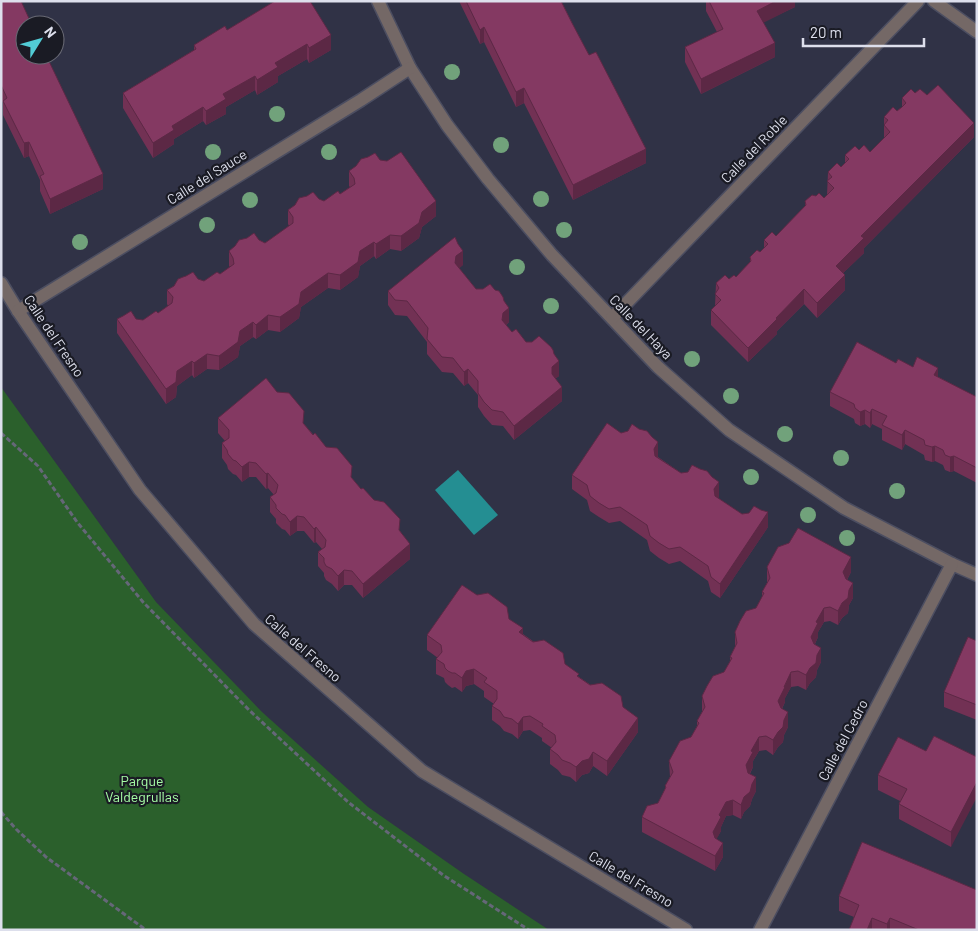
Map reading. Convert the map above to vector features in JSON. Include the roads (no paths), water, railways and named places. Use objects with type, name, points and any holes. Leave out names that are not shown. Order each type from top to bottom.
[{"type":"street","name":"Calle del Haya","points":[[378,1],[410,68],[447,125],[488,179],[552,255],[658,367],[729,430],[844,508],[977,575]]},
{"type":"street","name":"Calle del Roble","points":[[612,318],[918,1]]},
{"type":"street","points":[[934,1],[977,32]]},
{"type":"street","name":"Calle del Sauce","points":[[18,311],[410,68]]},
{"type":"street","name":"Calle del Fresno","points":[[1,282],[18,311],[140,490],[254,624],[422,771],[686,930]]},
{"type":"street","name":"Calle del Cedro","points":[[760,930],[952,564]]},
{"type":"park label","name":"Parque Valdegrullas","points":[[142,790]]}]
